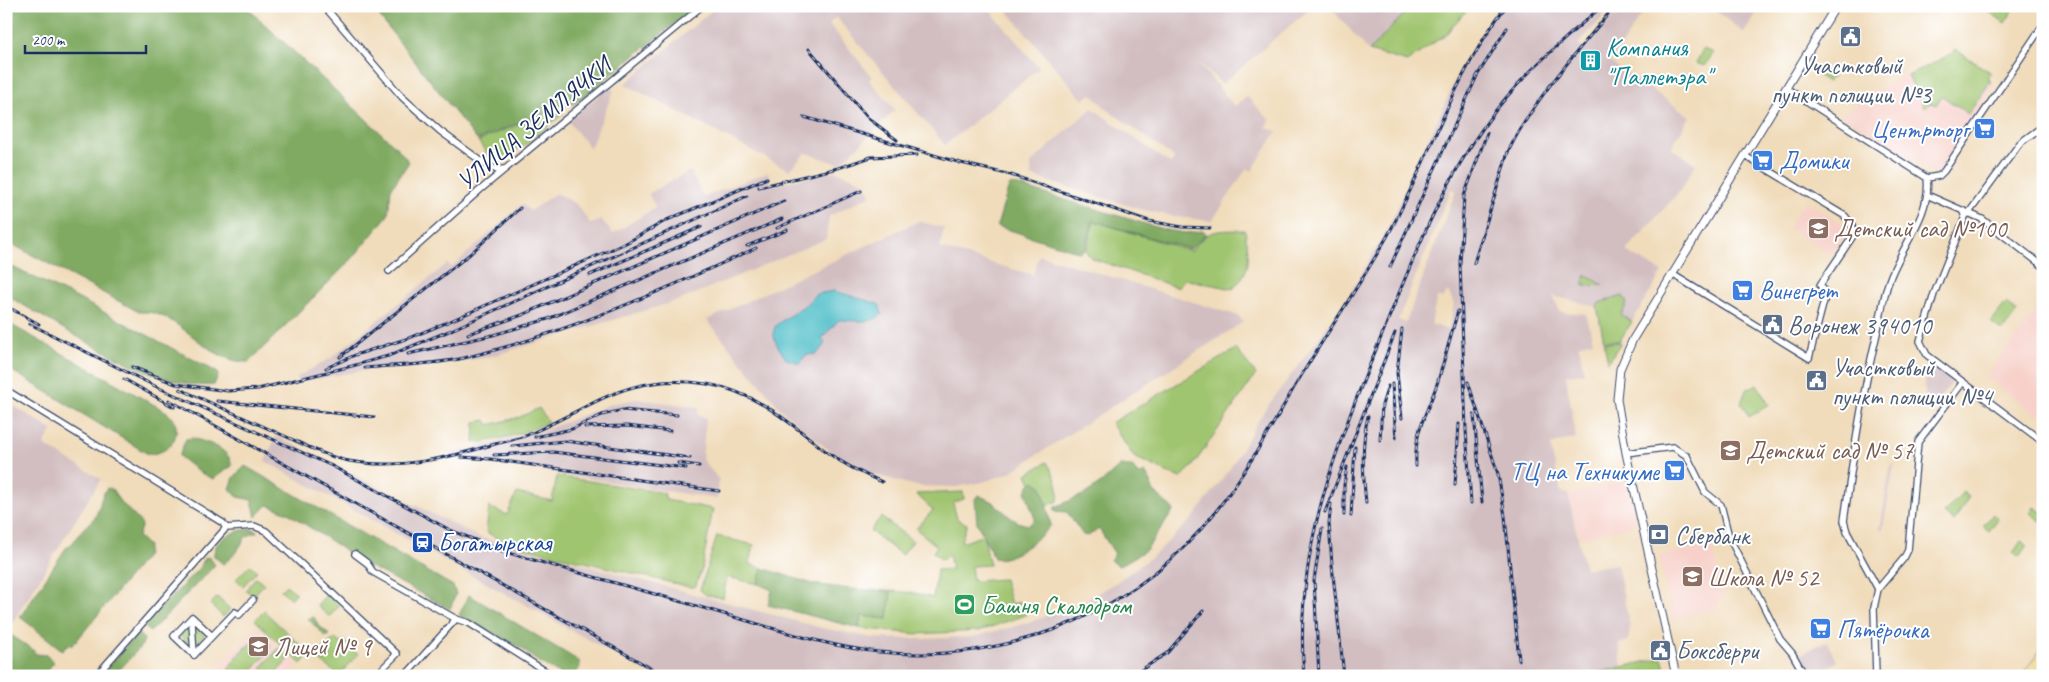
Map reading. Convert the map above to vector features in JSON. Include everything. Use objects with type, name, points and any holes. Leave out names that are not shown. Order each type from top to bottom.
[{"type":"main road","points":[[1676,676],[1626,453],[1617,399],[1620,369],[1633,339],[1836,6]]},
{"type":"street","points":[[324,6],[379,72],[419,113],[485,164],[497,170],[506,168]]},
{"type":"street","name":"УЛИЦА ЗЕМЛЯЧКИ","points":[[389,271],[506,168],[702,6]]},
{"type":"street","points":[[1786,88],[1928,178],[1939,176],[2043,25]]},
{"type":"street","points":[[2043,126],[2020,143],[1966,213],[1934,294],[1920,341],[1927,355],[2043,442]]},
{"type":"street","points":[[1672,274],[1809,358],[1826,293],[1820,285],[1853,236],[1852,225],[1845,216],[1745,156]]},
{"type":"street","points":[[1878,589],[1847,532],[1845,514],[1864,386],[1889,280],[1920,216],[1927,195],[1928,178]]},
{"type":"street","points":[[1927,195],[1982,219],[2043,266]]},
{"type":"street","points":[[1876,676],[1874,608],[1878,589],[1904,558],[1908,550],[1918,442],[1963,382]]},
{"type":"street","points":[[6,390],[180,495],[223,523],[226,528]]},
{"type":"street","points":[[1626,453],[1673,447],[1687,456],[1705,492],[1721,505],[1729,537],[1780,639],[1792,653],[1805,676]]},
{"type":"street","points":[[96,676],[226,528],[254,526],[266,531],[397,654],[377,676]]},
{"type":"street","points":[[355,554],[374,572],[456,619],[469,623],[553,676]]},
{"type":"street","points":[[194,655],[235,612],[239,615],[253,600]]},
{"type":"street","points":[[194,655],[174,636],[192,617],[212,636]]},
{"type":"street","points":[[405,676],[456,619]]},
{"type":"street","points":[[194,655],[192,623],[195,620]]},
{"type":"street","points":[[382,669],[390,676]]},
{"type":"shaded area","points":[[717,6],[986,6],[1039,68],[945,145],[836,17],[829,24],[872,77],[869,80],[895,110],[840,164],[806,153],[789,170],[625,84]]},
{"type":"shaded area","points":[[1003,6],[1313,6],[1222,84],[1197,61],[1234,106],[1247,97],[1269,119],[1266,128],[1277,131],[1252,171],[1247,168],[1212,221],[1177,217],[1140,209],[1031,176],[1031,163],[1092,108],[1171,164],[1175,158],[1108,110],[1091,94],[1083,100]]},
{"type":"shaded area","points":[[1329,6],[1412,6],[1369,51]]},
{"type":"shaded area","points":[[1498,6],[1613,6],[1578,44],[1583,49],[1613,15],[1616,17],[1630,6],[1637,6],[1644,11],[1610,62],[1690,116],[1671,148],[1696,164],[1678,193],[1626,251],[1662,272],[1608,362],[1597,307],[1553,296],[1560,312],[1586,314],[1593,341],[1579,345],[1584,373],[1566,375],[1576,438],[1550,445],[1561,492],[1568,494],[1585,569],[1617,564],[1630,627],[1628,641],[1619,644],[1622,669],[1595,676],[654,676],[265,461],[276,436],[479,537],[822,628],[874,638],[919,639],[972,637],[1029,623],[1086,600],[1118,581],[1153,556],[1194,517],[1231,467],[1264,411],[1344,304],[1389,226],[1455,81]],"holes":[[[1451,189],[1456,190],[1406,322],[1398,320]],[[1448,291],[1454,304],[1448,330],[1431,324],[1437,297],[1443,299]]]},
{"type":"shaded area","points":[[1710,6],[1761,6],[1744,33]]},
{"type":"shaded area","points":[[1952,54],[1996,84],[1936,175],[1841,115],[1896,79]]},
{"type":"shaded area","points":[[609,87],[614,90],[590,148],[568,121]]},
{"type":"shaded area","points":[[690,171],[704,197],[768,172],[771,185],[836,171],[866,183],[870,196],[829,216],[826,239],[680,300],[485,358],[422,367],[366,370],[298,382],[297,377],[331,358],[447,264],[452,267],[522,204],[530,211],[556,193],[576,204],[591,224],[602,220],[613,234],[656,207],[648,194]]},
{"type":"shaded area","name":"Детский сад №100","points":[[1805,201],[1849,228],[1831,255],[1788,228]]},
{"type":"shaded area","points":[[919,221],[944,228],[940,248],[1033,275],[1039,255],[1239,316],[1243,322],[1009,473],[983,482],[956,487],[916,486],[872,474],[830,451],[782,411],[707,320]]},
{"type":"shaded area","points":[[2043,301],[2043,410],[2038,416],[1986,377]]},
{"type":"shaded area","points":[[1934,368],[1953,381],[1934,406],[1925,399],[1924,381]]},
{"type":"shaded area","points":[[637,399],[699,407],[698,415],[706,418],[702,459],[719,480],[717,499],[492,463],[450,459],[449,453],[540,432],[611,404]]},
{"type":"shaded area","points":[[6,401],[52,430],[44,445],[101,479],[6,633]]},
{"type":"shaded area","points":[[1891,464],[1894,464],[1883,529],[1880,529]]},
{"type":"shaded area","points":[[1625,480],[1637,524],[1580,538],[1568,494]]},
{"type":"shaded area","name":"Школа № 52","points":[[1712,544],[1725,598],[1716,601],[1718,609],[1673,619],[1659,556]]},
{"type":"shaded area","name":"Лицей № 9","points":[[257,627],[298,664],[292,670],[295,676],[223,676],[216,670]]},
{"type":"shaded area","points":[[1826,641],[1838,662],[1811,676],[1800,655]]},
{"type":"green space","points":[[6,6],[245,6],[399,150],[409,162],[391,189],[388,215],[352,259],[249,362],[236,361],[223,356],[211,350],[166,318],[154,313],[139,312],[6,241]]},
{"type":"green space","points":[[371,6],[696,6],[576,103],[558,107],[477,140]]},
{"type":"green space","points":[[1412,6],[1470,6],[1446,34],[1407,62],[1369,51]]},
{"type":"green space","points":[[1981,6],[2010,6],[2014,9],[2005,23]]},
{"type":"green space","points":[[1703,49],[1714,53],[1704,66],[1696,63]]},
{"type":"green space","points":[[1955,49],[1991,73],[1987,78],[1991,81],[1968,114],[1942,96],[1936,105],[1931,103],[1924,107],[1908,76],[1951,54]]},
{"type":"green space","points":[[1820,67],[1833,75],[1828,82],[1815,74]]},
{"type":"green space","points":[[559,108],[563,114],[525,145],[493,162],[478,141]]},
{"type":"green space","points":[[1012,184],[1166,230],[1185,233],[1204,231],[1206,234],[1190,249],[1093,221],[1085,249],[1079,252],[997,226],[1009,186]]},
{"type":"green space","points":[[1094,221],[1191,251],[1203,238],[1214,232],[1245,230],[1248,255],[1247,268],[1233,289],[1184,279],[1179,288],[1091,258],[1086,251]]},
{"type":"green space","points":[[6,264],[79,299],[217,372],[218,376],[214,385],[191,384],[165,378],[137,367],[79,338],[6,295]]},
{"type":"green space","points":[[1585,274],[1603,285],[1584,286]]},
{"type":"green space","points":[[1623,296],[1627,303],[1621,315],[1632,322],[1619,341],[1604,341],[1597,307],[1599,303]]},
{"type":"green space","points":[[2006,303],[2017,312],[2002,331],[1991,322]]},
{"type":"green space","points":[[6,322],[167,412],[174,420],[176,426],[175,438],[172,443],[164,450],[148,454],[6,367]]},
{"type":"green space","points":[[1620,342],[1620,344],[1608,362],[1604,343]]},
{"type":"green space","points":[[1236,349],[1256,374],[1192,467],[1180,478],[1134,457],[1111,423]]},
{"type":"green space","points":[[1757,384],[1769,405],[1749,417],[1741,403],[1746,390]]},
{"type":"green space","points":[[539,408],[548,422],[512,436],[474,443],[475,422],[486,420],[489,425],[520,417]]},
{"type":"green space","points":[[192,438],[222,450],[227,455],[232,466],[213,479],[199,472],[179,456],[186,439]]},
{"type":"green space","points":[[1047,462],[1056,480],[1058,501],[1042,508],[1027,474]]},
{"type":"green space","points":[[245,466],[453,586],[456,594],[450,609],[367,565],[288,513],[268,505],[256,517],[252,500],[238,497],[230,489],[234,477]]},
{"type":"green space","points":[[1120,466],[1132,466],[1138,475],[1145,472],[1151,482],[1152,490],[1174,510],[1146,550],[1119,566],[1110,560],[1115,554],[1099,529],[1088,536],[1083,535],[1067,512],[1054,511],[1055,507],[1085,494]]},
{"type":"green space","points":[[557,476],[664,493],[666,500],[713,509],[702,568],[695,587],[506,543],[486,532],[489,507],[507,515],[517,493],[552,501]]},
{"type":"green space","points":[[1034,481],[1042,487],[1051,525],[1041,536],[1017,553],[1001,559],[994,558],[977,523],[975,499],[978,495],[987,499],[1015,520],[1029,525],[1035,519],[1026,493],[1028,486]]},
{"type":"green space","points":[[107,488],[113,490],[118,499],[142,524],[138,536],[148,546],[147,555],[73,645],[67,645],[62,650],[20,617],[66,548],[73,543],[95,517]]},
{"type":"green space","points":[[963,492],[964,499],[953,503],[957,519],[967,524],[961,541],[965,542],[983,535],[990,565],[971,566],[973,581],[1004,579],[1011,604],[1020,602],[1026,615],[979,631],[917,634],[859,628],[861,616],[888,619],[891,591],[914,593],[933,598],[937,570],[952,569],[949,555],[942,560],[933,552],[937,546],[916,529],[933,510],[916,494]]},
{"type":"green space","points":[[1963,492],[1969,497],[1954,521],[1944,513]]},
{"type":"green space","points":[[2034,507],[2043,513],[2042,522],[2030,513]]},
{"type":"green space","points":[[1993,514],[1998,519],[1989,531],[1983,526]]},
{"type":"green space","points":[[881,517],[913,541],[902,555],[870,531]]},
{"type":"green space","points":[[249,529],[256,530],[257,532],[245,537],[239,548],[226,562],[223,564],[214,556],[217,544],[226,536]]},
{"type":"green space","points":[[717,536],[754,545],[750,564],[762,568],[758,584],[727,577],[723,598],[706,595],[700,590]]},
{"type":"green space","points":[[2021,541],[2027,545],[2019,557],[2013,553]]},
{"type":"green space","points":[[206,557],[210,558],[215,565],[150,632],[144,626],[199,568]]},
{"type":"green space","points":[[250,565],[257,571],[243,586],[236,579]]},
{"type":"green space","points":[[762,568],[813,584],[850,589],[891,591],[888,619],[861,616],[859,628],[768,605],[772,590],[758,584]]},
{"type":"green space","points":[[255,578],[264,584],[253,596],[246,590]]},
{"type":"green space","points":[[286,585],[296,593],[291,599],[281,590]]},
{"type":"green space","points":[[327,594],[339,606],[329,617],[317,605]]},
{"type":"green space","points":[[469,595],[579,661],[580,667],[575,675],[563,676],[536,660],[521,648],[459,615]]},
{"type":"green space","points":[[217,597],[230,609],[223,617],[210,604]]},
{"type":"green space","points":[[264,611],[310,654],[301,664],[255,620]]},
{"type":"green space","points":[[314,617],[318,625],[328,633],[328,636],[325,636],[308,619]]},
{"type":"green space","points":[[192,623],[205,635],[193,648],[180,636]]},
{"type":"green space","points":[[9,634],[32,649],[36,654],[46,655],[54,662],[43,676],[6,676],[6,639]]},
{"type":"green space","points":[[136,635],[140,635],[144,639],[142,645],[114,676],[100,676]]},
{"type":"green space","points":[[262,638],[270,644],[269,652],[247,676],[227,676],[231,665],[240,653],[252,642]]},
{"type":"green space","points":[[334,638],[340,643],[343,640],[358,654],[339,676],[316,657]]},
{"type":"green space","points":[[279,648],[290,658],[273,676],[270,676],[261,668]]},
{"type":"green space","points":[[1662,658],[1666,673],[1650,676],[1597,676],[1596,673]]},
{"type":"sand","points":[[2043,646],[2043,676],[2021,676]]},
{"type":"water","points":[[834,291],[879,304],[882,314],[873,320],[867,321],[839,320],[822,338],[825,344],[817,354],[806,355],[800,363],[786,359],[775,339],[774,330],[776,325],[805,305],[816,294]]},
{"type":"railway","points":[[30,324],[157,387],[332,466],[450,530],[505,552],[803,637],[860,650],[924,654],[969,651],[1013,642],[1056,629],[1096,611],[1134,588],[1170,560],[1215,512],[1252,459],[1306,367],[1388,235],[1456,89],[1487,33],[1506,6]]},
{"type":"railway","points":[[1304,676],[1302,629],[1306,583],[1313,539],[1323,496],[1352,410],[1430,220],[1456,170],[1499,106],[1541,61],[1602,6]]},
{"type":"railway","points":[[1474,263],[1508,152],[1518,133],[1554,80],[1608,14]]},
{"type":"railway","points":[[1390,267],[1477,76],[1507,28]]},
{"type":"railway","points":[[809,49],[868,118],[897,140]]},
{"type":"railway","points":[[804,117],[961,163],[1011,175],[1149,221],[1182,227],[1210,228]]},
{"type":"railway","points":[[1471,503],[1466,430],[1460,263],[1464,196],[1487,133]]},
{"type":"railway","points":[[759,187],[838,168],[871,157],[917,155]]},
{"type":"railway","points":[[326,368],[355,355],[409,338],[448,322],[626,243],[667,220],[767,178]]},
{"type":"railway","points":[[777,228],[861,191]]},
{"type":"railway","points":[[132,367],[176,384],[228,391],[258,389],[388,356],[449,331],[747,196]]},
{"type":"railway","points":[[468,334],[522,315],[784,201]]},
{"type":"railway","points":[[340,357],[470,254],[520,208]]},
{"type":"railway","points":[[408,354],[493,335],[548,319],[782,219]]},
{"type":"railway","points":[[590,275],[701,227]]},
{"type":"railway","points":[[747,246],[787,230]]},
{"type":"railway","points":[[365,368],[464,358],[539,337],[613,310],[756,248]]},
{"type":"railway","points":[[6,306],[39,324]]},
{"type":"railway","points":[[1416,466],[1419,431],[1438,381],[1458,311]]},
{"type":"railway","points":[[1402,329],[1397,373],[1402,418]]},
{"type":"railway","points":[[1325,512],[1395,333]]},
{"type":"railway","points":[[124,379],[174,407]]},
{"type":"railway","points":[[180,389],[331,456],[349,461],[386,464],[442,458],[518,438],[615,393],[635,387],[680,381],[707,384],[725,388],[757,401],[786,420],[834,457],[882,482]]},
{"type":"railway","points":[[1468,382],[1498,474],[1505,516],[1519,660]]},
{"type":"railway","points":[[1392,384],[1396,438]]},
{"type":"railway","points":[[1380,440],[1382,405],[1388,386]]},
{"type":"railway","points":[[169,400],[665,676]]},
{"type":"railway","points":[[217,401],[374,417]]},
{"type":"railway","points":[[535,437],[572,429],[602,415],[623,410],[677,415]]},
{"type":"railway","points":[[1474,415],[1482,502]]},
{"type":"railway","points":[[1366,503],[1363,460],[1368,416]]},
{"type":"railway","points":[[1455,485],[1459,424]]},
{"type":"railway","points":[[585,427],[627,426],[670,431]]},
{"type":"railway","points":[[512,446],[565,441],[690,458]]},
{"type":"railway","points":[[1351,516],[1355,447]]},
{"type":"railway","points":[[494,455],[553,452],[686,468]]},
{"type":"railway","points":[[461,457],[490,459],[719,491]]},
{"type":"railway","points":[[678,463],[699,466]]},
{"type":"railway","points":[[1344,515],[1344,485],[1347,467]]},
{"type":"railway","points":[[1331,504],[1329,523],[1332,565],[1344,676]]},
{"type":"railway","points":[[1319,676],[1314,580],[1322,529]]},
{"type":"railway","points":[[1132,676],[1167,653],[1203,611]]},
{"type":"place","name":"Участковый пункт полиции №3","points":[[1851,36]]},
{"type":"place","name":"Компания \"Паллетэра\"","points":[[1590,61]]},
{"type":"place","name":"Центрторг","points":[[1984,129]]},
{"type":"place","name":"Домики","points":[[1763,160]]},
{"type":"place","name":"Детский сад №100","points":[[1818,228]]},
{"type":"place","name":"Винегрет","points":[[1743,290]]},
{"type":"place","name":"Воронеж 394010","points":[[1772,325]]},
{"type":"place","name":"Участковый пункт полиции №4","points":[[1816,381]]},
{"type":"place","name":"Детский сад № 57","points":[[1730,450]]},
{"type":"place","name":"ТЦ на Техникуме","points":[[1675,471]]},
{"type":"place","name":"Сбербанк","points":[[1659,535]]},
{"type":"place","name":"Богатырская","points":[[422,542]]},
{"type":"place","name":"Школа № 52","points":[[1692,577]]},
{"type":"place","name":"Башня Скалодром","points":[[965,605]]},
{"type":"place","name":"Пятёрочка","points":[[1821,629]]},
{"type":"place","name":"Лицей № 9","points":[[258,646]]},
{"type":"place","name":"Боксберри","points":[[1660,650]]}]
